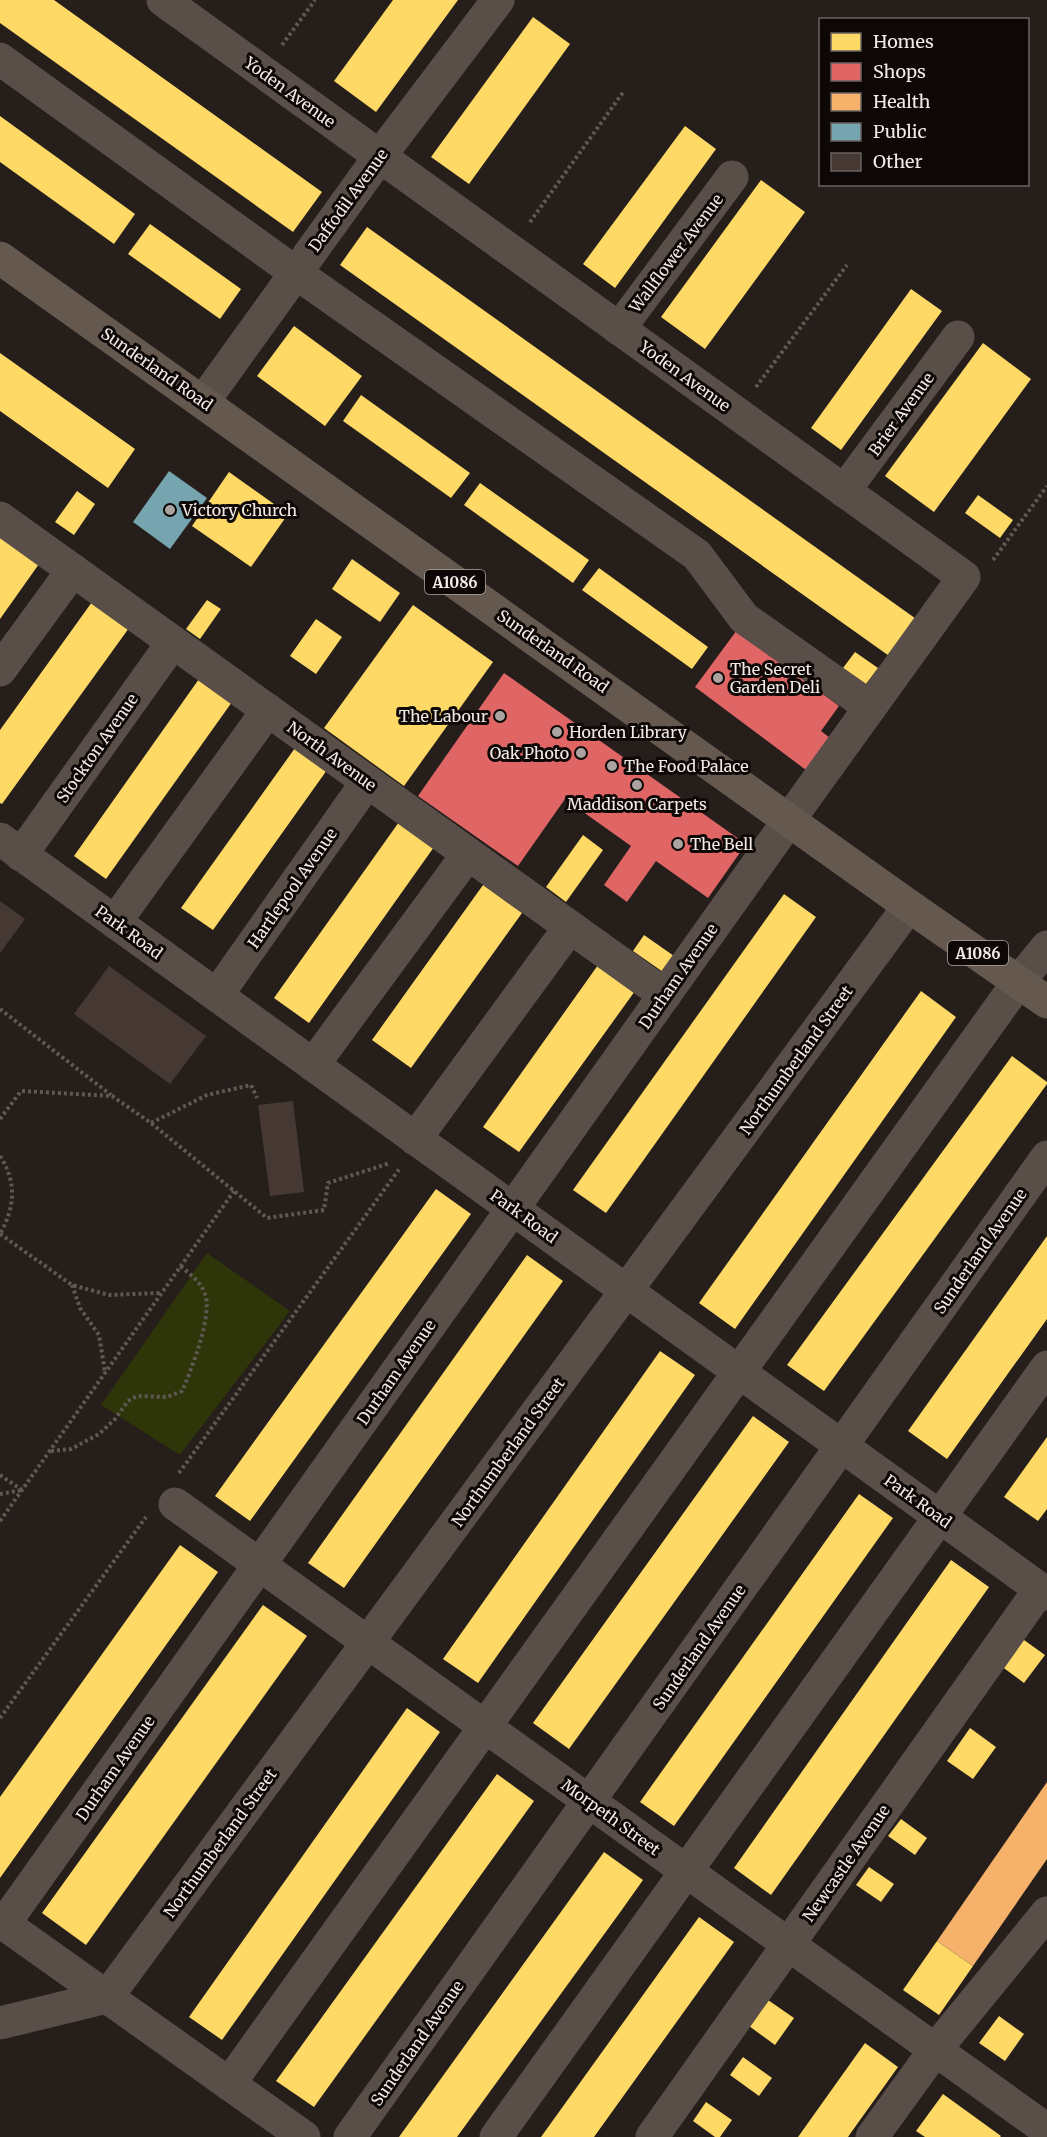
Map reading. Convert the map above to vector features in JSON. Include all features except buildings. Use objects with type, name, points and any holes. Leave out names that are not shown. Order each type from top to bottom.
[{"type":"main road","name":"Sunderland Road","points":[[0,258],[1047,1002]]},
{"type":"street","name":"Yoden Avenue","points":[[163,0],[964,577]]},
{"type":"street","name":"Daffodil Avenue","points":[[203,402],[380,156],[498,0]]},
{"type":"street","points":[[0,59],[296,273],[697,555],[744,618],[870,707]]},
{"type":"street","name":"Wallflower Avenue","points":[[619,329],[732,177]]},
{"type":"street","name":"Brier Avenue","points":[[844,491],[958,337]]},
{"type":"street","name":"North Avenue","points":[[0,518],[665,995]]},
{"type":"street","points":[[0,670],[73,570]]},
{"type":"street","points":[[789,820],[964,577]]},
{"type":"street","name":"Stockton Avenue","points":[[11,847],[173,642]]},
{"type":"street","points":[[115,922],[268,710]]},
{"type":"street","name":"Hartlepool Avenue","points":[[217,995],[367,782]]},
{"type":"street","name":"Durham Avenue","points":[[2,1923],[789,820]]},
{"type":"street","name":"Park Road","points":[[11,847],[313,1065],[418,1148],[513,1208],[1043,1591]]},
{"type":"street","points":[[313,1065],[468,854]]},
{"type":"street","name":"Northumberland Street","points":[[107,1997],[909,906]]},
{"type":"street","points":[[418,1148],[570,927]]},
{"type":"street","points":[[229,2084],[1019,981],[1047,947]]},
{"type":"street","name":"Sunderland Avenue","points":[[350,2137],[1047,1157]]},
{"type":"street","points":[[496,2137],[1047,1367]]},
{"type":"street","name":"Morpeth Street","points":[[167,1497],[1047,2130]]},
{"type":"street","name":"Newcastle Avenue","points":[[652,2137],[1043,1591]]},
{"type":"street","points":[[872,2137],[935,2050],[1047,1913]]},
{"type":"street","points":[[2,1923],[304,2137]]},
{"type":"street","points":[[0,2023],[107,1997]]},
{"type":"path","points":[[262,72],[315,0]]},
{"type":"path","points":[[510,250],[624,91]]},
{"type":"path","points":[[736,413],[847,265]]},
{"type":"path","points":[[964,577],[988,566],[1047,486]]},
{"type":"path","points":[[0,1009],[112,1096],[151,1123],[267,1218],[324,1210],[328,1183],[418,1148]]},
{"type":"path","points":[[151,1123],[207,1095],[251,1085],[257,1098]]},
{"type":"path","points":[[0,1119],[21,1091],[112,1096]]},
{"type":"path","points":[[0,1718],[167,1497],[418,1148]]},
{"type":"path","points":[[0,1156],[12,1183],[13,1201],[9,1218],[0,1234],[72,1285],[109,1295],[161,1293]]},
{"type":"path","points":[[0,1521],[234,1191]]},
{"type":"path","points":[[50,1451],[71,1449],[99,1434],[115,1419],[128,1401],[137,1396],[168,1397],[182,1391],[191,1372],[204,1327],[206,1295],[196,1279],[180,1266]]},
{"type":"path","points":[[72,1285],[80,1308],[99,1335],[105,1373]]},
{"type":"path","points":[[0,1475],[22,1490]]},
{"type":"path","points":[[0,1494],[22,1490]]},
{"type":"green space","points":[[207,1253],[290,1311],[180,1455],[101,1405]]},
{"type":"place","name":"Victory Church","points":[[170,510]]},
{"type":"place","name":"The Secret Garden Deli","points":[[718,678]]},
{"type":"place","name":"The Labour","points":[[500,716]]},
{"type":"place","name":"Horden Library","points":[[557,732]]},
{"type":"place","name":"Oak Photo","points":[[581,753]]},
{"type":"place","name":"The Food Palace","points":[[612,766]]},
{"type":"place","name":"Maddison Carpets","points":[[637,785]]},
{"type":"place","name":"The Bell","points":[[678,844]]}]
